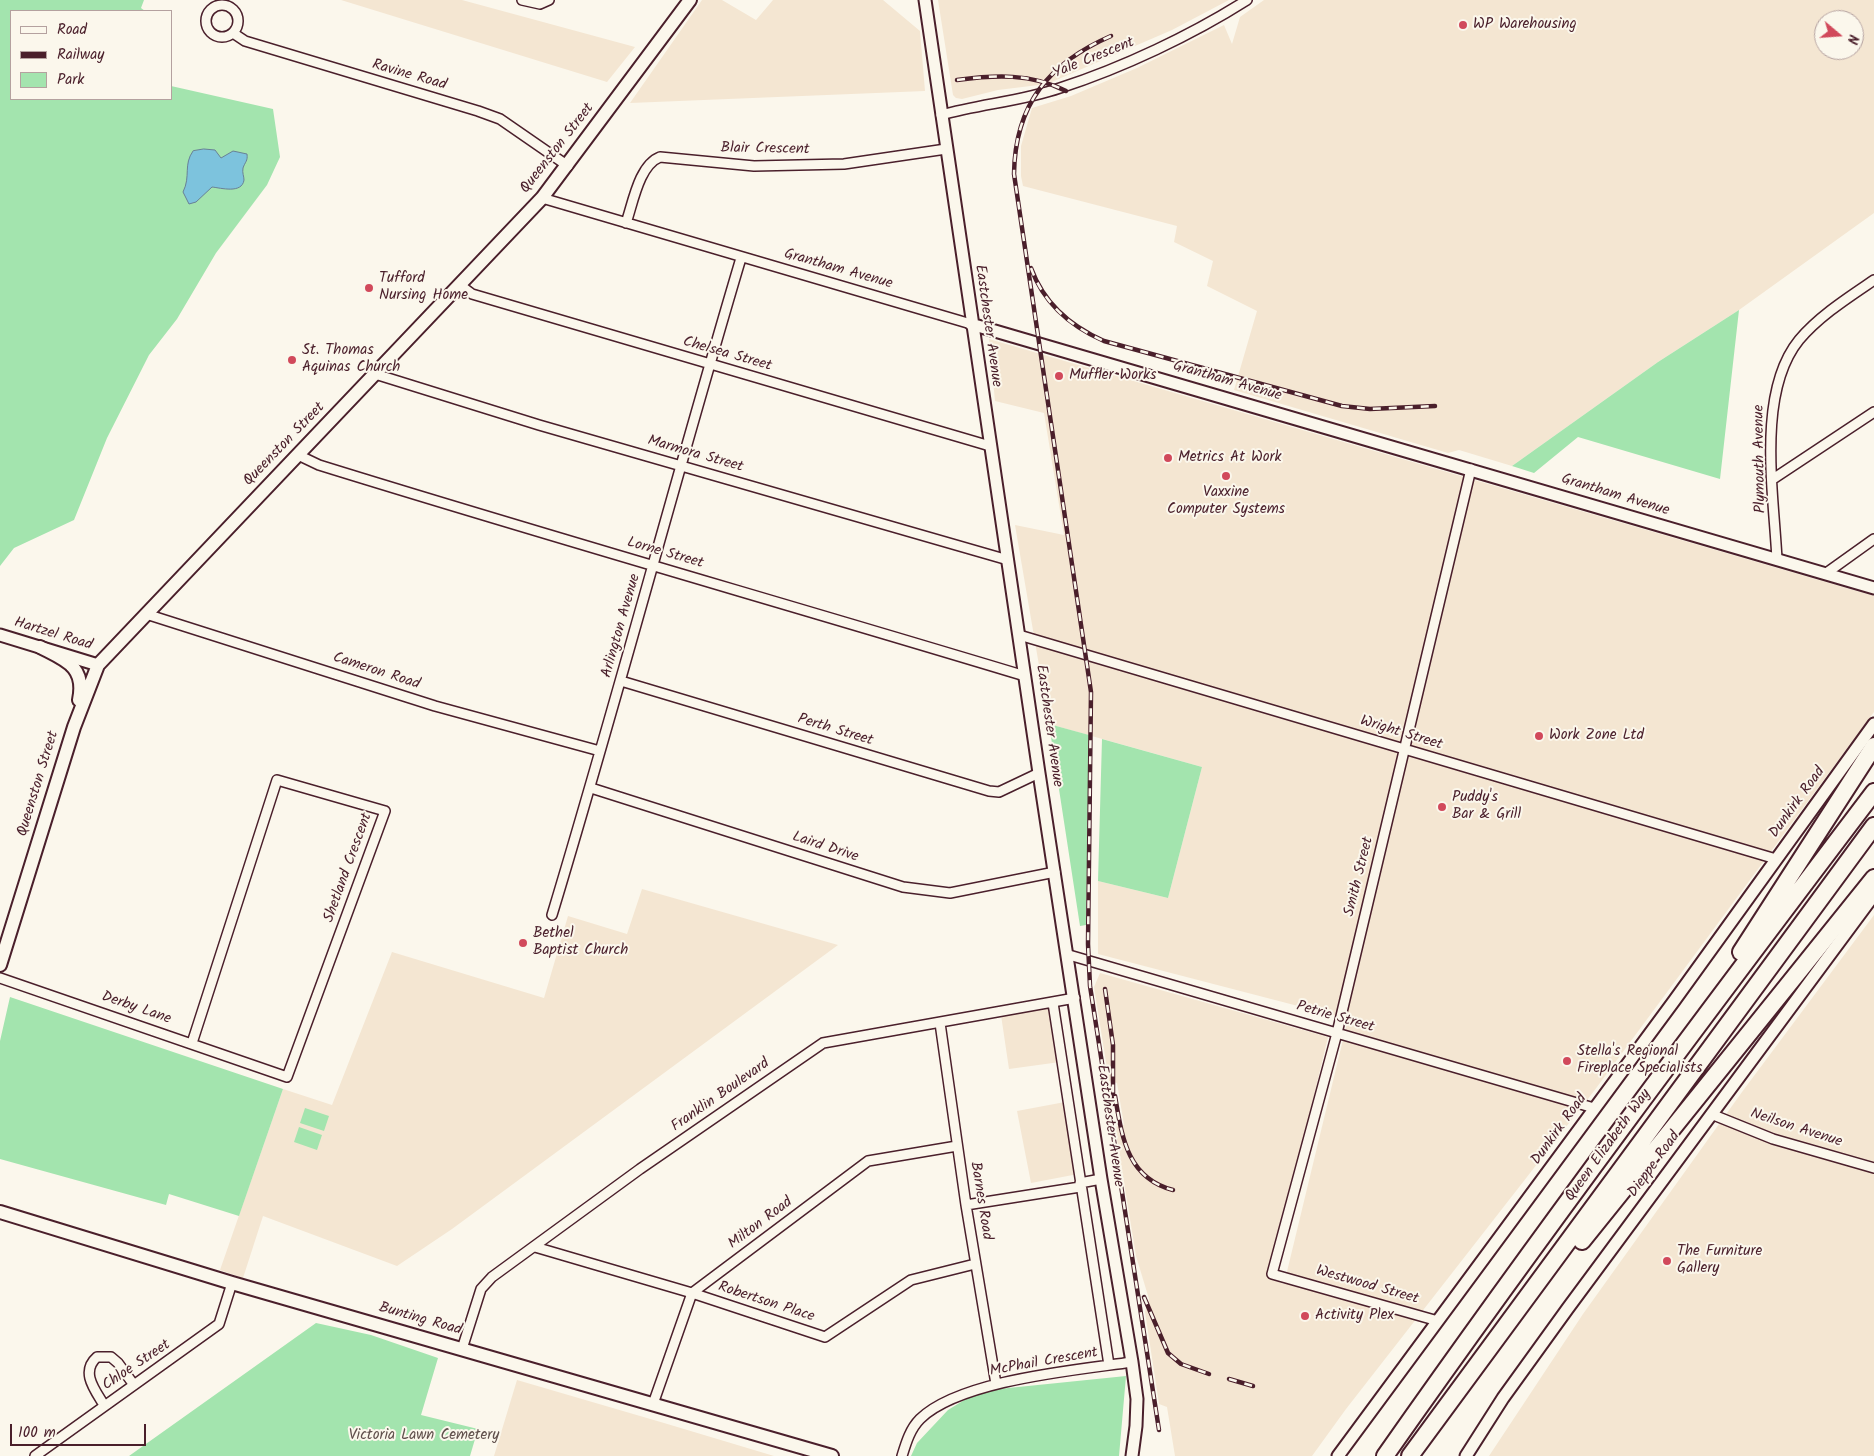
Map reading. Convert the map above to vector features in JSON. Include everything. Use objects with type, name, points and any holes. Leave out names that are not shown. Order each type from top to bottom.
[{"type":"highway","points":[[1722,992],[1744,946],[1874,746]]},
{"type":"highway","name":"Queen Elizabeth Way","points":[[1385,1456],[1461,1348],[1722,992],[1874,792]]},
{"type":"highway","name":"Queen Elizabeth Way","points":[[1410,1456],[1525,1304],[1874,826]]},
{"type":"highway","points":[[1525,1304],[1600,1221],[1874,878]]},
{"type":"main road","name":"Queenston Street","points":[[0,964],[74,727],[98,665],[542,198],[568,166],[690,0]]},
{"type":"main road","points":[[40,647],[69,662],[76,669],[81,691],[74,727]]},
{"type":"main road","name":"Bunting Road","points":[[0,1212],[232,1283],[832,1456]]},
{"type":"street","points":[[522,0],[540,4],[548,0]]},
{"type":"street","name":"Eastchester Avenue","points":[[925,0],[1039,773],[1132,1362],[1137,1399],[1132,1456]]},
{"type":"street","name":"Yale Crescent","points":[[941,115],[1061,88],[1132,60],[1247,0]]},
{"type":"street","name":"Ravine Road","points":[[233,33],[245,41],[500,119],[568,166]]},
{"type":"street","name":"Blair Crescent","points":[[626,223],[645,170],[652,160],[660,157],[754,166],[835,164],[946,149]]},
{"type":"street","name":"Grantham Avenue","points":[[542,198],[741,258],[1471,469],[1874,588]]},
{"type":"street","name":"Arlington Avenue","points":[[552,915],[591,788],[680,465],[741,258]]},
{"type":"street","name":"Plymouth Avenue","points":[[1777,560],[1772,410],[1775,391],[1786,362],[1799,340],[1827,315],[1874,280]]},
{"type":"street","name":"Chelsea Street","points":[[460,285],[472,294],[990,446]]},
{"type":"street","name":"Marmora Street","points":[[375,374],[1008,560]]},
{"type":"street","points":[[1773,479],[1874,412]]},
{"type":"street","name":"Lorne Street","points":[[298,455],[319,465],[502,522],[654,565],[1025,676]]},
{"type":"street","name":"Smith Street","points":[[1288,1278],[1272,1274],[1337,1032],[1471,469]]},
{"type":"street","points":[[1825,574],[1874,539]]},
{"type":"street","name":"Cameron Road","points":[[146,614],[435,706],[600,751]]},
{"type":"street","name":"Hartzel Road","points":[[0,634],[98,665]]},
{"type":"street","name":"Wright Street","points":[[1020,635],[1776,859]]},
{"type":"street","name":"Perth Street","points":[[621,681],[989,791],[999,792],[1039,773]]},
{"type":"street","name":"Dunkirk Road","points":[[1338,1456],[1874,724]]},
{"type":"street","name":"Shetland Crescent","points":[[192,1043],[277,780],[385,810],[287,1077],[262,1068]]},
{"type":"street","name":"Laird Drive","points":[[591,788],[903,887],[950,893],[1055,872]]},
{"type":"street","name":"Dieppe Road","points":[[1466,1456],[1503,1398],[1711,1114],[1872,901]]},
{"type":"street","name":"Petrie Street","points":[[1069,955],[1594,1108]]},
{"type":"street","name":"Derby Lane","points":[[0,978],[262,1068]]},
{"type":"street","name":"Franklin Boulevard","points":[[462,1349],[481,1289],[492,1277],[640,1168],[823,1043],[1076,998]]},
{"type":"street","points":[[1053,1003],[1109,1365]]},
{"type":"street","name":"Barnes Road","points":[[940,1023],[966,1205],[996,1384]]},
{"type":"street","name":"Neilson Avenue","points":[[1711,1114],[1774,1139],[1874,1168]]},
{"type":"street","name":"Milton Road","points":[[692,1294],[868,1161],[957,1146]]},
{"type":"street","points":[[966,1205],[1080,1185],[1102,1179]]},
{"type":"street","name":"Robertson Place","points":[[535,1247],[826,1337],[910,1280],[976,1264]]},
{"type":"street","name":"Westwood Street","points":[[1288,1278],[1438,1321]]},
{"type":"street","name":"Chloe Street","points":[[34,1456],[219,1324],[232,1283]]},
{"type":"street","points":[[653,1404],[692,1294]]},
{"type":"street","points":[[104,1405],[89,1377],[89,1367],[97,1357],[110,1357],[118,1362],[134,1385]]},
{"type":"street","name":"McPhail Crescent","points":[[902,1456],[908,1436],[920,1419],[940,1404],[996,1384],[1132,1362]]},
{"type":"shaded area","points":[[341,0],[462,0],[635,47],[607,82]]},
{"type":"shaded area","points":[[702,0],[722,0],[756,20],[773,0],[883,0],[920,31],[925,91],[630,103]]},
{"type":"shaded area","points":[[938,0],[1229,0],[1172,30],[1047,84],[998,90],[962,99],[956,98],[953,95]]},
{"type":"shaded area","points":[[1264,0],[1874,0],[1874,213],[1739,310],[1658,362],[1512,466],[1459,450],[1448,453],[1234,390],[1257,311],[1207,286],[1213,261],[1174,242],[1177,226],[1023,186],[1021,146],[1032,108],[1071,96],[1137,68],[1224,25],[1232,44],[1240,17]]},
{"type":"shaded area","points":[[989,339],[1874,596],[1874,712],[1594,1091],[1346,1409],[1312,1456],[1175,1456],[1167,1407],[1159,1404],[1145,1312],[1149,1299],[1136,1256],[1115,1127],[1124,1125],[1117,1083],[1109,1081],[1094,987],[1100,973],[1328,1037],[1270,1279],[1284,1284],[1348,1019],[1098,954],[1098,881],[1168,898],[1202,767],[1049,724],[1015,525],[1064,535],[1044,413],[995,401]]},
{"type":"shaded area","points":[[642,889],[838,945],[452,1229],[397,1266],[263,1216],[243,1278],[220,1270],[283,1089],[332,1105],[392,952],[544,998],[568,916],[627,934]]},
{"type":"shaded area","points":[[1874,915],[1874,1456],[1489,1456],[1583,1314],[1742,1092]]},
{"type":"shaded area","points":[[1052,1007],[1060,1062],[1009,1069],[1001,1015]]},
{"type":"shaded area","points":[[1065,1102],[1078,1174],[1031,1183],[1017,1111]]},
{"type":"shaded area","points":[[517,1380],[664,1423],[774,1456],[494,1456]]},
{"type":"green space","points":[[0,0],[144,0],[141,8],[144,10],[10,10],[10,100],[172,100],[172,86],[273,109],[280,157],[267,185],[216,253],[177,319],[149,355],[107,438],[74,520],[14,548],[0,566]]},
{"type":"green space","points":[[1739,310],[1720,479],[1578,437],[1534,473],[1512,466],[1658,362]]},
{"type":"green space","points":[[1049,724],[1089,735],[1086,925],[1080,926]]},
{"type":"green space","points":[[1102,739],[1202,767],[1168,898],[1098,881]]},
{"type":"green space","points":[[10,997],[283,1089],[239,1216],[169,1194],[166,1205],[0,1159],[0,1041]]},
{"type":"green space","points":[[305,1108],[329,1116],[324,1131],[300,1123]]},
{"type":"green space","points":[[299,1127],[322,1135],[317,1150],[294,1142]]},
{"type":"green space","name":"Victoria Lawn Cemetery","points":[[316,1323],[371,1335],[438,1358],[421,1415],[478,1429],[470,1456],[129,1456]]},
{"type":"green space","points":[[1126,1376],[1119,1456],[911,1456],[917,1443],[948,1410],[979,1391]]},
{"type":"water","points":[[215,150],[221,158],[233,151],[247,154],[243,170],[244,180],[235,189],[212,187],[196,202],[189,204],[183,192],[187,181],[188,161],[193,151]]},
{"type":"railway","points":[[1111,36],[1070,59],[1053,73],[1040,89],[1029,107],[1021,127],[1016,149],[1014,174],[1091,692],[1088,944],[1090,986],[1159,1430]]},
{"type":"railway","points":[[957,80],[985,77],[1026,78],[1053,85],[1066,91]]},
{"type":"railway","points":[[1031,268],[1036,281],[1051,303],[1069,321],[1104,341],[1342,406],[1370,409],[1435,406]]},
{"type":"railway","points":[[1105,989],[1113,1045],[1113,1104]]},
{"type":"railway","points":[[1115,1096],[1124,1141],[1136,1166],[1158,1184],[1173,1190]]},
{"type":"railway","points":[[1144,1297],[1168,1353],[1181,1364],[1209,1374]]},
{"type":"railway","points":[[1229,1379],[1253,1386]]},
{"type":"place","name":"WP Warehousing","points":[[1463,25]]},
{"type":"place","name":"Tufford Nursing Home","points":[[369,288]]},
{"type":"place","name":"St. Thomas Aquinas Church","points":[[292,360]]},
{"type":"place","name":"Muffler Works","points":[[1059,376]]},
{"type":"place","name":"Metrics At Work","points":[[1168,458]]},
{"type":"place","name":"Vaxxine Computer Systems","points":[[1226,476]]},
{"type":"place","name":"Work Zone Ltd","points":[[1539,736]]},
{"type":"place","name":"Puddy's Bar & Grill","points":[[1442,807]]},
{"type":"place","name":"Bethel Baptist Church","points":[[523,943]]},
{"type":"place","name":"Stella's Regional Fireplace Specialists","points":[[1567,1061]]},
{"type":"place","name":"The Furniture Gallery","points":[[1667,1261]]},
{"type":"place","name":"Activity Plex","points":[[1305,1316]]}]
